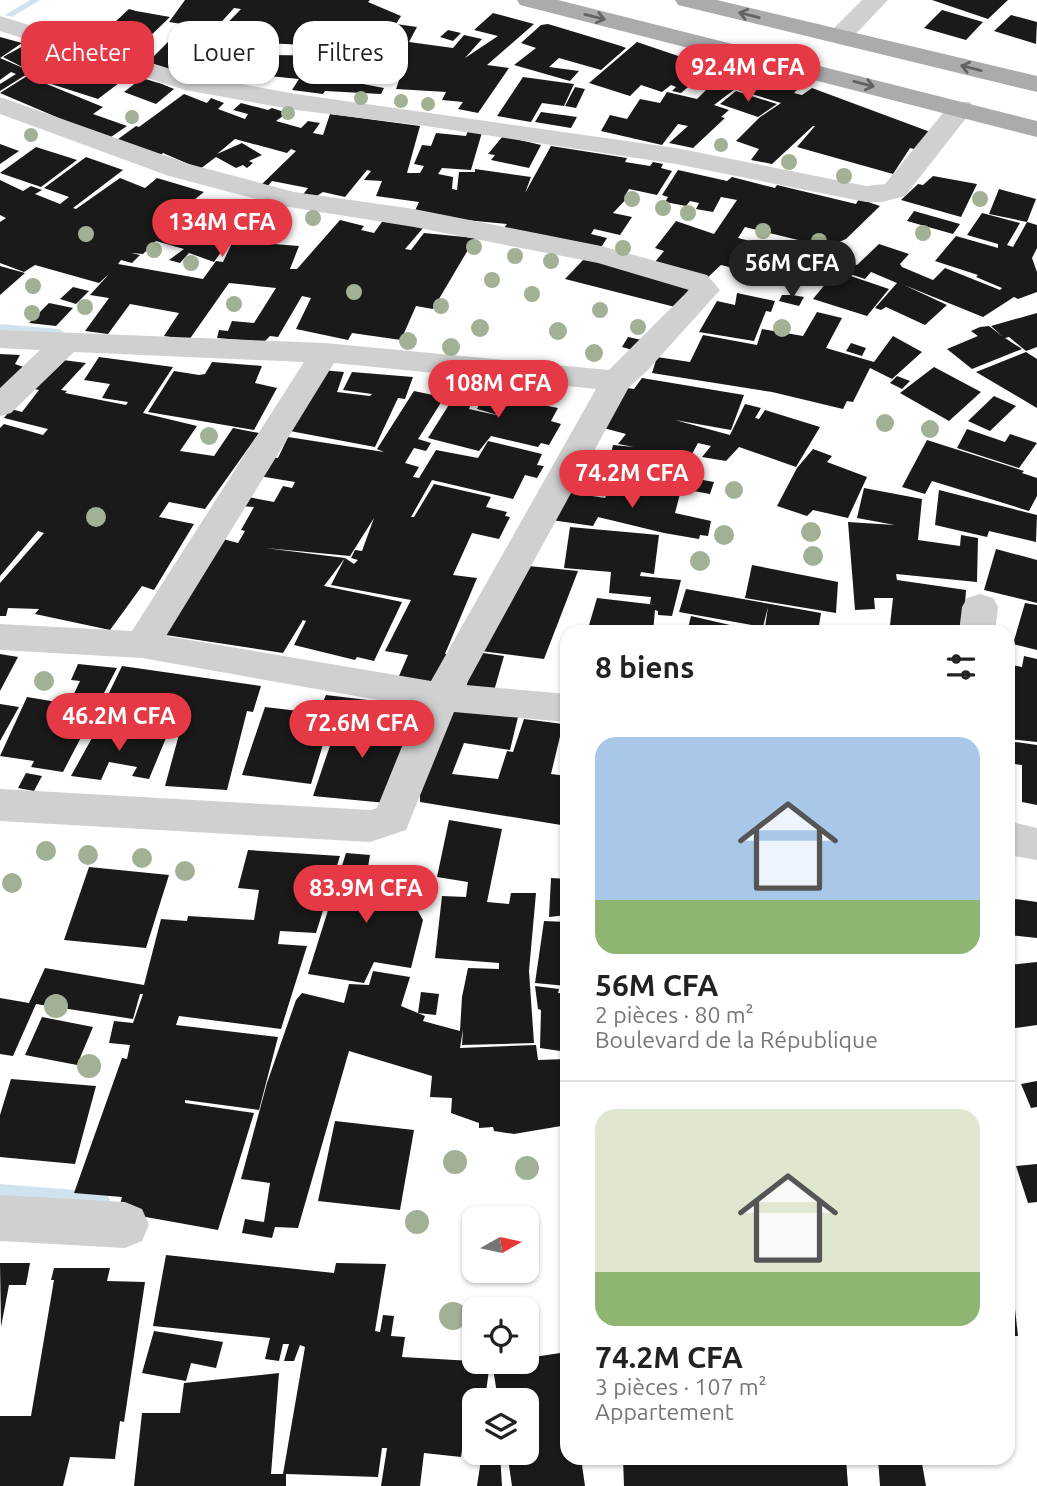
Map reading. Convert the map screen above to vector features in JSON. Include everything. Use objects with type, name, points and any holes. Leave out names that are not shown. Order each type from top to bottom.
[{"type":"main road","points":[[529,0],[1037,129]]},
{"type":"main road","points":[[699,1],[1037,84]]},
{"type":"street","points":[[0,3],[6,0]]},
{"type":"street","points":[[839,37],[876,0]]},
{"type":"street","points":[[0,23],[185,82],[296,102],[426,118],[676,156],[866,194],[882,194],[895,190],[961,108]]},
{"type":"street","points":[[0,105],[178,170],[293,200],[414,218],[601,255],[704,285],[705,290],[636,364],[616,381],[441,697],[392,819],[382,825],[0,804]]},
{"type":"street","points":[[0,338],[325,353],[616,381]]},
{"type":"street","points":[[0,406],[67,341]]},
{"type":"street","points":[[142,645],[325,353]]},
{"type":"street","points":[[0,636],[142,645],[441,697],[560,707]]},
{"type":"street","points":[[1015,840],[1024,844],[1037,844]]},
{"type":"street","points":[[0,1218],[125,1225]]},
{"type":"building","points":[[185,0],[370,0],[368,2],[401,16],[398,21],[293,21],[293,44],[279,44],[279,21],[229,21],[241,9],[234,8],[222,21],[170,21]]},
{"type":"building","points":[[932,0],[1008,0],[988,19]]},
{"type":"building","points":[[129,9],[170,17],[154,32],[154,21],[116,21]]},
{"type":"building","points":[[942,10],[983,22],[966,40],[924,28]]},
{"type":"building","points":[[493,13],[534,24],[487,65],[509,68],[478,113],[458,109],[463,102],[442,100],[446,92],[396,89],[398,84],[408,84],[408,26],[417,27],[409,42],[453,48],[464,35],[482,39],[465,58],[498,36],[474,30]]},
{"type":"building","points":[[1011,15],[1037,22],[1036,44],[994,31]]},
{"type":"building","points":[[548,24],[626,48],[601,70],[559,58],[549,67],[579,71],[570,81],[514,65],[536,48],[521,43],[541,25]]},
{"type":"building","points":[[448,30],[461,33],[453,41],[440,37]]},
{"type":"building","points":[[0,37],[21,43],[21,44],[0,58]]},
{"type":"building","points":[[168,42],[168,69],[154,66],[154,56]]},
{"type":"building","points":[[637,42],[693,61],[697,68],[680,79],[694,82],[681,93],[672,91],[676,87],[671,85],[662,92],[641,85],[630,96],[589,83]]},
{"type":"building","points":[[21,47],[21,66],[3,57]]},
{"type":"building","points":[[279,55],[293,55],[293,78],[279,77]]},
{"type":"building","points":[[0,58],[21,67],[21,78],[0,91],[0,84],[16,74],[11,72],[0,80]]},
{"type":"building","points":[[728,68],[802,85],[794,93],[802,95],[812,88],[933,133],[922,151],[910,148],[893,174],[797,147],[815,126],[772,164],[751,160],[759,149],[736,141],[760,117],[781,103],[735,89],[714,105],[729,110],[721,117],[725,118],[693,148],[669,143],[688,126],[678,124],[662,145],[601,131],[610,115],[627,119],[640,99],[660,103],[667,92],[697,99]]},
{"type":"building","points":[[523,77],[574,84],[564,106],[542,103],[531,122],[497,116]]},
{"type":"building","points":[[21,80],[21,84],[47,84],[103,107],[93,114],[127,126],[108,139],[0,93]]},
{"type":"building","points":[[154,82],[174,89],[156,104],[124,92],[134,84],[154,84]]},
{"type":"building","points":[[51,84],[118,84],[98,99]]},
{"type":"building","points":[[296,84],[363,84],[384,88],[381,94],[325,91],[323,94],[292,90]]},
{"type":"building","points":[[575,87],[585,89],[576,108],[565,106]]},
{"type":"building","points":[[736,91],[777,104],[758,117],[720,104]]},
{"type":"building","points":[[184,94],[207,103],[211,98],[224,103],[218,109],[245,119],[248,114],[233,110],[241,103],[268,110],[272,108],[287,113],[276,121],[301,128],[308,121],[320,123],[313,133],[323,135],[330,114],[420,126],[407,173],[420,173],[424,166],[414,164],[422,145],[431,146],[436,133],[466,136],[469,128],[483,129],[471,170],[442,168],[438,174],[453,177],[452,189],[457,190],[459,172],[475,172],[475,169],[531,177],[525,193],[551,146],[627,158],[625,162],[650,166],[653,162],[663,164],[661,168],[672,171],[657,195],[629,189],[626,194],[630,195],[613,213],[632,217],[620,235],[594,229],[591,234],[607,238],[600,249],[504,228],[507,224],[413,215],[419,202],[376,196],[382,181],[364,180],[371,171],[367,170],[345,197],[323,192],[312,199],[301,197],[308,188],[272,181],[266,188],[259,187],[296,151],[291,149],[287,153],[235,139],[217,154],[242,143],[262,155],[249,161],[253,163],[247,168],[243,165],[236,168],[216,157],[200,169],[163,153],[159,156],[114,142]]},
{"type":"building","points":[[541,112],[577,117],[571,128],[535,122]]},
{"type":"building","points":[[503,136],[541,145],[529,168],[491,160],[495,155],[488,154]]},
{"type":"building","points":[[0,144],[19,151],[0,164]]},
{"type":"building","points":[[36,147],[77,160],[41,187],[0,173]]},
{"type":"building","points":[[86,157],[123,170],[73,208],[76,209],[120,178],[145,188],[157,178],[204,192],[179,212],[205,218],[222,201],[254,210],[241,227],[257,230],[251,239],[233,235],[214,262],[189,253],[180,263],[169,260],[184,249],[156,241],[143,254],[131,253],[140,255],[132,263],[121,260],[118,264],[203,279],[216,261],[223,262],[233,241],[299,246],[290,269],[297,269],[340,220],[364,226],[361,230],[374,233],[384,219],[424,227],[405,249],[411,250],[424,233],[475,238],[433,309],[416,306],[401,340],[352,333],[348,340],[296,329],[311,298],[302,296],[278,337],[270,336],[264,342],[217,338],[219,330],[228,331],[232,321],[254,323],[276,288],[229,283],[189,340],[164,336],[179,313],[130,304],[108,334],[85,331],[109,298],[90,295],[109,274],[99,283],[35,265],[24,272],[0,263],[0,222],[6,218],[0,215],[0,180],[23,191],[31,186],[42,190],[35,194],[60,204],[69,197],[44,188]]},
{"type":"building","points":[[678,170],[727,181],[732,177],[775,188],[777,185],[856,204],[859,199],[880,206],[846,239],[827,247],[745,227],[738,238],[762,244],[745,271],[721,265],[706,279],[655,262],[664,251],[655,248],[676,221],[714,234],[737,200],[721,197],[713,212],[696,209],[699,203],[690,201],[686,206],[665,202],[668,197],[662,195]]},
{"type":"building","points":[[933,176],[977,184],[961,217],[901,200],[918,184],[923,185]]},
{"type":"building","points":[[999,189],[1036,199],[1027,222],[989,214]]},
{"type":"building","points":[[914,211],[960,224],[953,234],[907,221]]},
{"type":"building","points":[[982,213],[1020,223],[1007,245],[1013,247],[1027,222],[1037,225],[1037,248],[1032,258],[1037,272],[1037,292],[1018,299],[1014,297],[983,317],[904,285],[947,305],[925,325],[886,307],[881,310],[875,308],[897,283],[871,272],[865,279],[826,266],[834,257],[857,265],[879,244],[909,254],[900,264],[902,267],[933,280],[945,268],[1000,290],[1002,288],[976,277],[978,275],[935,261],[956,236],[998,248],[998,244],[967,235]]},
{"type":"building","points":[[776,243],[829,256],[810,286],[758,273]]},
{"type":"building","points":[[584,259],[692,286],[675,307],[565,279]]},
{"type":"building","points":[[0,266],[25,273],[0,295]]},
{"type":"building","points":[[836,271],[889,289],[867,316],[813,299]]},
{"type":"building","points":[[73,287],[89,291],[76,304],[60,299]]},
{"type":"building","points":[[737,293],[775,301],[771,312],[766,311],[754,341],[699,332],[717,301],[735,305]]},
{"type":"building","points":[[782,295],[804,297],[799,306],[779,301]]},
{"type":"building","points":[[49,303],[73,308],[56,326],[29,323]]},
{"type":"building","points":[[817,312],[842,318],[826,348],[874,362],[893,336],[922,352],[892,379],[870,368],[853,402],[847,401],[843,409],[772,392],[652,373],[657,357],[690,362],[703,335],[757,345],[762,329],[803,336]]},
{"type":"building","points":[[1037,313],[1037,347],[1026,351],[1009,337],[1005,338],[1022,349],[972,369],[947,349],[978,336],[971,331],[980,327],[989,326],[1002,336],[991,326]]},
{"type":"building","points":[[628,337],[646,341],[640,352],[622,347]]},
{"type":"building","points":[[851,343],[866,348],[862,356],[846,351]]},
{"type":"building","points":[[1026,352],[1037,359],[1037,408],[976,372]]},
{"type":"building","points":[[0,354],[20,355],[15,364],[29,369],[0,396]]},
{"type":"building","points":[[99,357],[173,367],[143,413],[197,426],[180,451],[214,456],[233,428],[259,433],[205,509],[169,502],[159,517],[194,524],[154,590],[142,586],[110,630],[35,614],[39,609],[8,608],[6,616],[0,616],[0,583],[44,533],[38,531],[0,576],[0,428],[4,424],[43,435],[48,429],[4,418],[11,409],[22,412],[39,390],[34,389],[63,360],[86,363],[61,390],[67,391],[65,393],[126,405],[128,402],[102,398],[110,384],[84,380]]},
{"type":"building","points":[[212,362],[262,366],[255,383],[277,388],[254,430],[148,412],[174,371],[205,374]]},
{"type":"building","points":[[934,367],[981,392],[949,421],[900,393]]},
{"type":"building","points":[[321,370],[344,372],[337,392],[370,396],[372,394],[343,390],[352,372],[413,377],[405,399],[398,398],[375,447],[290,431]]},
{"type":"building","points":[[897,376],[910,381],[902,389],[890,383]]},
{"type":"building","points":[[642,378],[744,395],[731,430],[675,420],[730,435],[745,404],[761,408],[755,418],[759,419],[765,410],[820,427],[796,467],[739,447],[726,461],[702,457],[711,446],[698,443],[692,454],[680,454],[673,488],[608,478],[604,492],[565,486],[570,473],[595,476],[600,453],[611,454],[613,445],[634,447],[618,444],[626,434],[596,426],[621,387],[634,389]]},
{"type":"building","points":[[443,379],[454,382],[418,439],[431,443],[426,451],[414,448],[405,463],[419,467],[413,477],[419,478],[436,450],[478,458],[488,441],[542,454],[537,465],[544,466],[537,478],[525,475],[513,499],[432,480],[411,517],[414,517],[434,484],[491,497],[486,507],[507,512],[505,516],[510,517],[499,539],[472,533],[453,575],[477,578],[445,654],[451,655],[439,684],[399,676],[408,655],[385,651],[411,600],[331,585],[345,558],[324,586],[402,602],[374,661],[357,657],[355,660],[294,645],[306,621],[303,620],[283,653],[159,634],[219,538],[238,543],[245,531],[241,530],[254,507],[240,506],[243,496],[274,502],[283,486],[292,488],[295,482],[259,476],[270,457],[278,458],[288,437],[384,452],[377,449],[414,391],[433,395]],"holes":[[[374,518],[362,551],[355,550],[351,558],[358,560],[354,564],[345,558],[265,548],[350,556]]]},
{"type":"building","points":[[488,385],[513,388],[512,392],[543,398],[543,405],[558,408],[551,421],[561,424],[549,445],[541,443],[538,447],[491,436],[479,451],[428,438],[452,400],[471,404],[469,409],[501,416],[477,409]]},
{"type":"building","points":[[994,396],[1016,406],[990,431],[968,421]]},
{"type":"building","points":[[967,429],[1005,442],[1010,434],[1037,443],[1019,468],[957,448]]},
{"type":"building","points":[[927,440],[1024,471],[1022,473],[1037,478],[1037,496],[1029,511],[932,481],[925,494],[902,487]]},
{"type":"building","points":[[813,449],[832,456],[827,462],[867,477],[848,518],[813,510],[807,516],[777,506],[797,468]]},
{"type":"building","points":[[681,476],[714,482],[710,494],[677,488]]},
{"type":"building","points":[[614,480],[680,494],[675,513],[711,521],[708,536],[700,535],[699,539],[664,533],[598,517],[593,526],[551,520],[567,492],[605,498]]},
{"type":"building","points":[[864,488],[922,499],[918,540],[960,546],[961,535],[978,538],[977,582],[896,574],[897,580],[966,590],[964,625],[890,625],[893,598],[874,598],[875,609],[855,610],[848,522],[895,525],[857,518]]},
{"type":"building","points":[[939,490],[1037,515],[1036,542],[989,531],[987,537],[935,525]]},
{"type":"building","points":[[570,527],[659,535],[654,574],[641,572],[640,576],[681,580],[672,616],[658,615],[655,610],[654,625],[589,625],[597,598],[657,605],[650,604],[651,597],[609,593],[611,572],[564,568]]},
{"type":"building","points":[[996,549],[1037,560],[1037,603],[984,590]]},
{"type":"building","points":[[519,565],[578,571],[544,659],[481,651]]},
{"type":"building","points":[[752,565],[838,582],[836,613],[745,598]]},
{"type":"building","points":[[686,589],[821,613],[819,625],[765,625],[768,607],[764,625],[752,625],[679,612]]},
{"type":"building","points":[[1025,603],[1037,605],[1037,650],[1015,644]]},
{"type":"building","points":[[691,616],[730,625],[689,625]]},
{"type":"building","points":[[476,652],[504,656],[494,691],[466,687]]},
{"type":"building","points":[[0,654],[18,657],[0,691]]},
{"type":"building","points":[[1024,656],[1037,659],[1037,742],[1015,740],[1015,666],[1022,667]]},
{"type":"building","points":[[78,664],[117,668],[63,772],[31,767],[34,761],[0,756],[27,697],[69,704],[80,681],[71,680]]},
{"type":"building","points":[[122,666],[261,686],[253,712],[247,711],[227,790],[165,786],[187,705],[178,707],[107,697]]},
{"type":"building","points":[[326,695],[417,706],[409,722],[374,715],[372,719],[319,711]]},
{"type":"building","points":[[109,699],[179,710],[167,736],[97,724]]},
{"type":"building","points":[[0,704],[19,707],[0,741]]},
{"type":"building","points":[[265,707],[332,715],[311,784],[242,775]]},
{"type":"building","points":[[443,707],[518,717],[510,750],[464,743],[452,774],[498,779],[507,751],[513,752],[524,719],[560,724],[560,736],[551,774],[560,775],[560,825],[420,802],[420,778]]},
{"type":"building","points":[[340,716],[411,726],[386,803],[313,796]]},
{"type":"building","points":[[98,727],[166,738],[149,779],[132,776],[137,767],[109,762],[101,780],[71,776]]},
{"type":"building","points":[[1015,742],[1037,745],[1037,805],[1022,802],[1022,765],[1015,764]]},
{"type":"building","points":[[26,773],[42,776],[34,791],[18,788]]},
{"type":"building","points":[[449,820],[502,829],[487,902],[509,904],[511,893],[536,893],[529,971],[534,1043],[462,1045],[463,1029],[460,1048],[536,1045],[538,1060],[560,1059],[560,1126],[514,1134],[494,1131],[493,1127],[479,1128],[479,1123],[451,1113],[452,1098],[430,1097],[432,1076],[349,1051],[298,1228],[275,1227],[272,1238],[242,1233],[245,1219],[264,1222],[270,1183],[241,1179],[267,1083],[296,1000],[302,993],[344,1003],[349,984],[369,985],[373,971],[410,977],[401,1006],[425,1016],[423,1021],[460,1031],[462,997],[468,968],[499,969],[499,963],[435,958],[442,896],[466,897],[468,882],[437,877]]},
{"type":"building","points":[[248,850],[340,856],[316,933],[280,931],[278,944],[307,946],[281,1029],[179,1016],[176,1025],[278,1037],[259,1110],[185,1100],[185,1103],[254,1113],[218,1230],[118,1212],[122,1197],[74,1193],[122,1058],[127,1059],[130,1045],[109,1043],[114,1021],[133,1023],[143,994],[140,994],[133,1019],[36,1004],[13,1056],[0,1054],[0,998],[29,1003],[45,968],[144,985],[161,919],[187,921],[188,916],[254,920],[259,890],[238,888]]},
{"type":"building","points":[[346,853],[370,855],[368,867],[372,867],[371,875],[387,875],[401,882],[411,901],[395,904],[414,904],[423,920],[411,968],[374,962],[364,983],[308,974]]},
{"type":"building","points":[[89,867],[169,875],[146,948],[64,940]]},
{"type":"building","points":[[551,878],[560,879],[560,916],[549,917]]},
{"type":"building","points":[[1015,899],[1037,902],[1037,938],[1015,936]]},
{"type":"building","points":[[544,921],[560,922],[560,985],[535,983]]},
{"type":"building","points":[[1037,962],[1037,1025],[1015,1028],[1015,964]]},
{"type":"building","points":[[535,986],[559,989],[560,1051],[540,1048],[541,1010],[538,1009]]},
{"type":"building","points":[[421,992],[439,994],[436,1015],[418,1013]]},
{"type":"building","points":[[42,1017],[93,1027],[77,1065],[25,1055]]},
{"type":"building","points":[[11,1079],[96,1086],[75,1164],[0,1157],[0,1115]]},
{"type":"building","points":[[1037,1081],[1037,1107],[1031,1108],[1021,1084]]},
{"type":"building","points":[[335,1121],[414,1130],[400,1210],[318,1201]]},
{"type":"building","points":[[1037,1164],[1037,1202],[1028,1203],[1016,1166]]},
{"type":"building","points":[[166,1255],[334,1273],[336,1263],[386,1264],[375,1331],[380,1332],[383,1315],[394,1316],[391,1336],[405,1337],[402,1357],[462,1360],[462,1374],[488,1374],[487,1388],[462,1388],[461,1457],[424,1453],[420,1486],[381,1486],[387,1448],[382,1448],[378,1477],[286,1474],[286,1486],[134,1486],[142,1413],[180,1413],[184,1383],[279,1373],[271,1474],[283,1474],[305,1347],[300,1345],[294,1361],[284,1361],[289,1344],[283,1344],[279,1361],[265,1359],[270,1338],[153,1326]]},
{"type":"building","points":[[0,1263],[30,1263],[26,1285],[9,1285],[1,1327]]},
{"type":"building","points":[[54,1268],[110,1268],[107,1281],[145,1282],[124,1422],[120,1421],[115,1459],[70,1457],[63,1486],[0,1486],[0,1416],[31,1416]]},
{"type":"building","points":[[1015,1309],[1018,1336],[1015,1336]]},
{"type":"building","points":[[154,1331],[223,1342],[216,1368],[191,1363],[186,1381],[142,1373]]},
{"type":"building","points":[[560,1353],[560,1465],[582,1465],[585,1486],[512,1486],[509,1465],[539,1465],[539,1388],[496,1388],[494,1374],[539,1374],[539,1356]]},
{"type":"building","points":[[480,1465],[501,1465],[502,1486],[477,1486]]},
{"type":"building","points":[[623,1465],[846,1465],[848,1486],[624,1486]]},
{"type":"building","points":[[878,1465],[922,1465],[926,1486],[880,1486]]},
{"type":"waterway","points":[[9,15],[36,0]]},
{"type":"waterway","points":[[0,327],[58,332]]},
{"type":"waterway","points":[[0,1192],[101,1200]]}]
